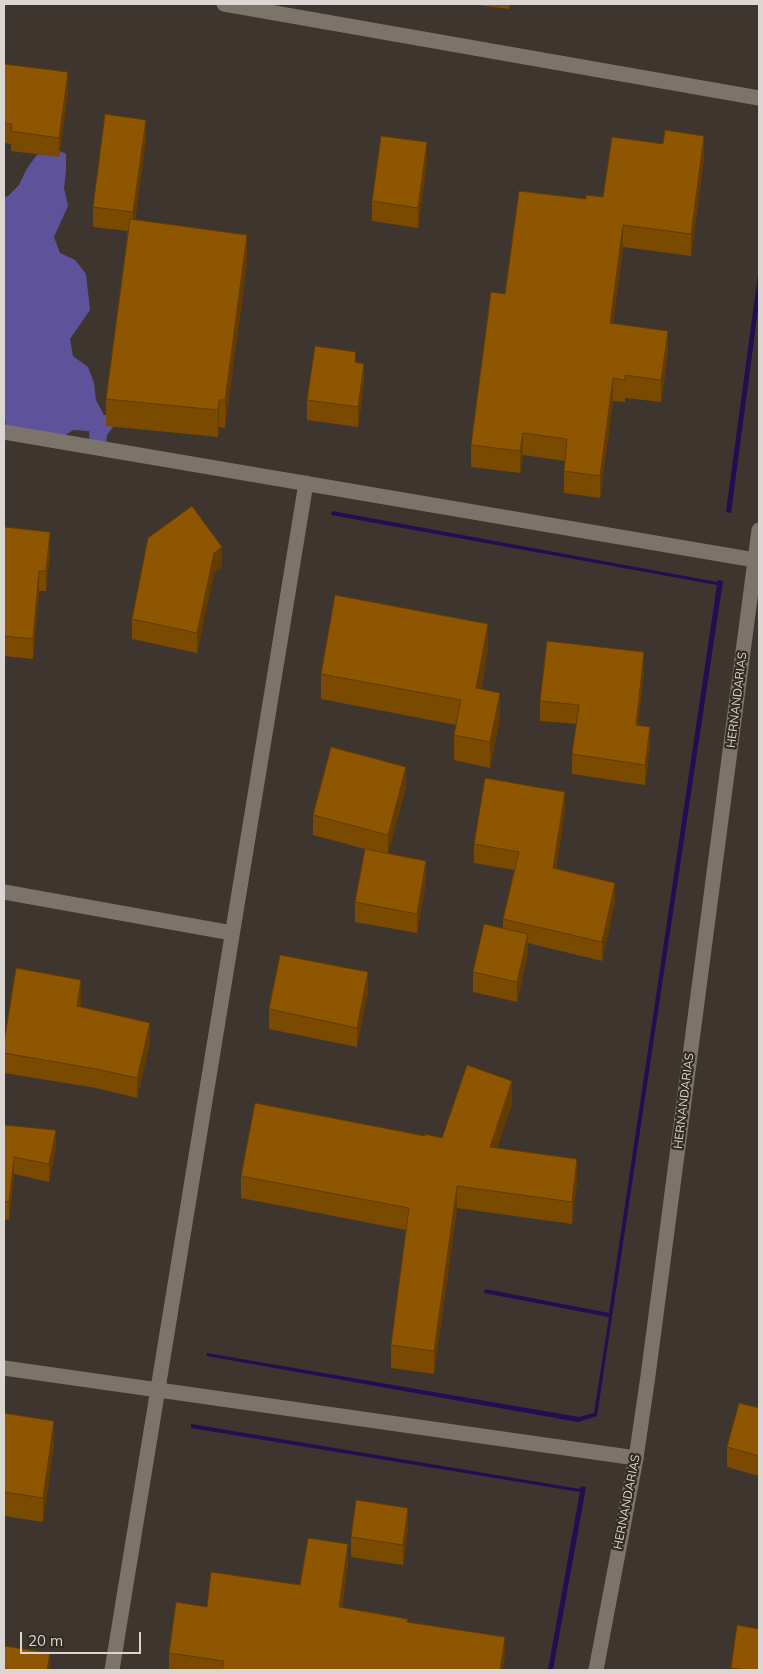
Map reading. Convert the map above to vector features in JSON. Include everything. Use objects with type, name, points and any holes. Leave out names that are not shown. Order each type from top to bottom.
[{"type":"street","points":[[224,4],[759,98]]},
{"type":"street","points":[[4,432],[755,560]]},
{"type":"street","points":[[112,1670],[306,483]]},
{"type":"street","name":"HERNANDARIAS","points":[[596,1670],[636,1458],[759,530]]},
{"type":"street","points":[[4,892],[232,933]]},
{"type":"street","points":[[4,1368],[636,1458]]},
{"type":"shaded area","points":[[50,146],[66,154],[64,188],[68,206],[54,237],[60,253],[75,260],[86,274],[90,310],[70,339],[73,356],[88,367],[94,383],[96,400],[113,427],[107,435],[106,443],[90,448],[89,431],[73,430],[59,440],[42,444],[26,443],[9,436],[4,421],[4,197],[8,196],[19,185],[26,170],[36,156]]},
{"type":"shaded area","points":[[759,267],[759,302],[731,513],[726,512]]},
{"type":"shaded area","points":[[332,511],[717,582],[718,580],[723,581],[597,1416],[578,1422],[207,1356],[207,1353],[579,1417],[594,1413],[609,1317],[484,1293],[485,1289],[609,1313],[717,585],[331,515]]},
{"type":"shaded area","points":[[191,1424],[580,1489],[581,1486],[586,1487],[553,1670],[548,1670],[580,1492],[191,1428]]},
{"type":"building","points":[[4,64],[68,72],[59,138],[11,131],[12,124],[4,123]]},
{"type":"building","points":[[105,114],[146,120],[133,212],[93,207]]},
{"type":"building","points":[[665,130],[704,136],[691,234],[623,225],[610,323],[668,331],[661,380],[625,375],[625,380],[613,378],[600,476],[564,471],[567,439],[523,433],[520,451],[471,445],[491,292],[505,294],[519,191],[586,199],[586,195],[603,197],[612,137],[663,144]]},
{"type":"building","points":[[381,136],[427,142],[418,208],[372,201]]},
{"type":"building","points":[[130,219],[247,235],[225,400],[219,400],[218,410],[106,399]]},
{"type":"building","points":[[315,346],[356,352],[355,362],[364,364],[358,407],[307,400]]},
{"type":"building","points":[[192,506],[222,547],[214,553],[197,633],[132,619],[148,538]]},
{"type":"building","points":[[4,527],[50,532],[46,571],[39,571],[33,639],[4,636]]},
{"type":"building","points":[[335,595],[488,624],[476,688],[500,693],[490,742],[454,735],[461,700],[321,674]]},
{"type":"building","points":[[547,641],[644,652],[636,725],[650,727],[645,765],[572,754],[579,705],[540,701]]},
{"type":"building","points":[[331,747],[406,767],[388,835],[313,815]]},
{"type":"building","points":[[485,778],[565,792],[553,868],[615,883],[602,942],[503,919],[519,852],[474,844]]},
{"type":"building","points":[[365,849],[426,861],[417,914],[355,902]]},
{"type":"building","points":[[484,924],[528,934],[517,982],[473,972]]},
{"type":"building","points":[[280,955],[368,972],[357,1028],[269,1009]]},
{"type":"building","points":[[16,968],[81,980],[77,1006],[150,1023],[137,1078],[4,1053]]},
{"type":"building","points":[[467,1065],[512,1081],[490,1147],[577,1159],[572,1202],[457,1186],[434,1351],[391,1345],[409,1208],[241,1176],[255,1103],[442,1138]]},
{"type":"building","points":[[4,1125],[56,1130],[49,1164],[14,1157],[9,1202],[4,1201]]},
{"type":"building","points":[[739,1403],[759,1408],[759,1456],[727,1447]]},
{"type":"building","points":[[4,1413],[54,1421],[43,1498],[4,1492]]},
{"type":"building","points":[[356,1500],[408,1508],[403,1545],[351,1537]]},
{"type":"building","points":[[308,1538],[348,1544],[339,1607],[408,1619],[407,1622],[505,1637],[500,1670],[222,1670],[224,1661],[169,1653],[176,1602],[207,1607],[211,1572],[300,1585]]},
{"type":"building","points":[[737,1625],[759,1629],[759,1670],[731,1668]]},
{"type":"building","points":[[4,1646],[50,1653],[47,1670],[4,1670]]}]
